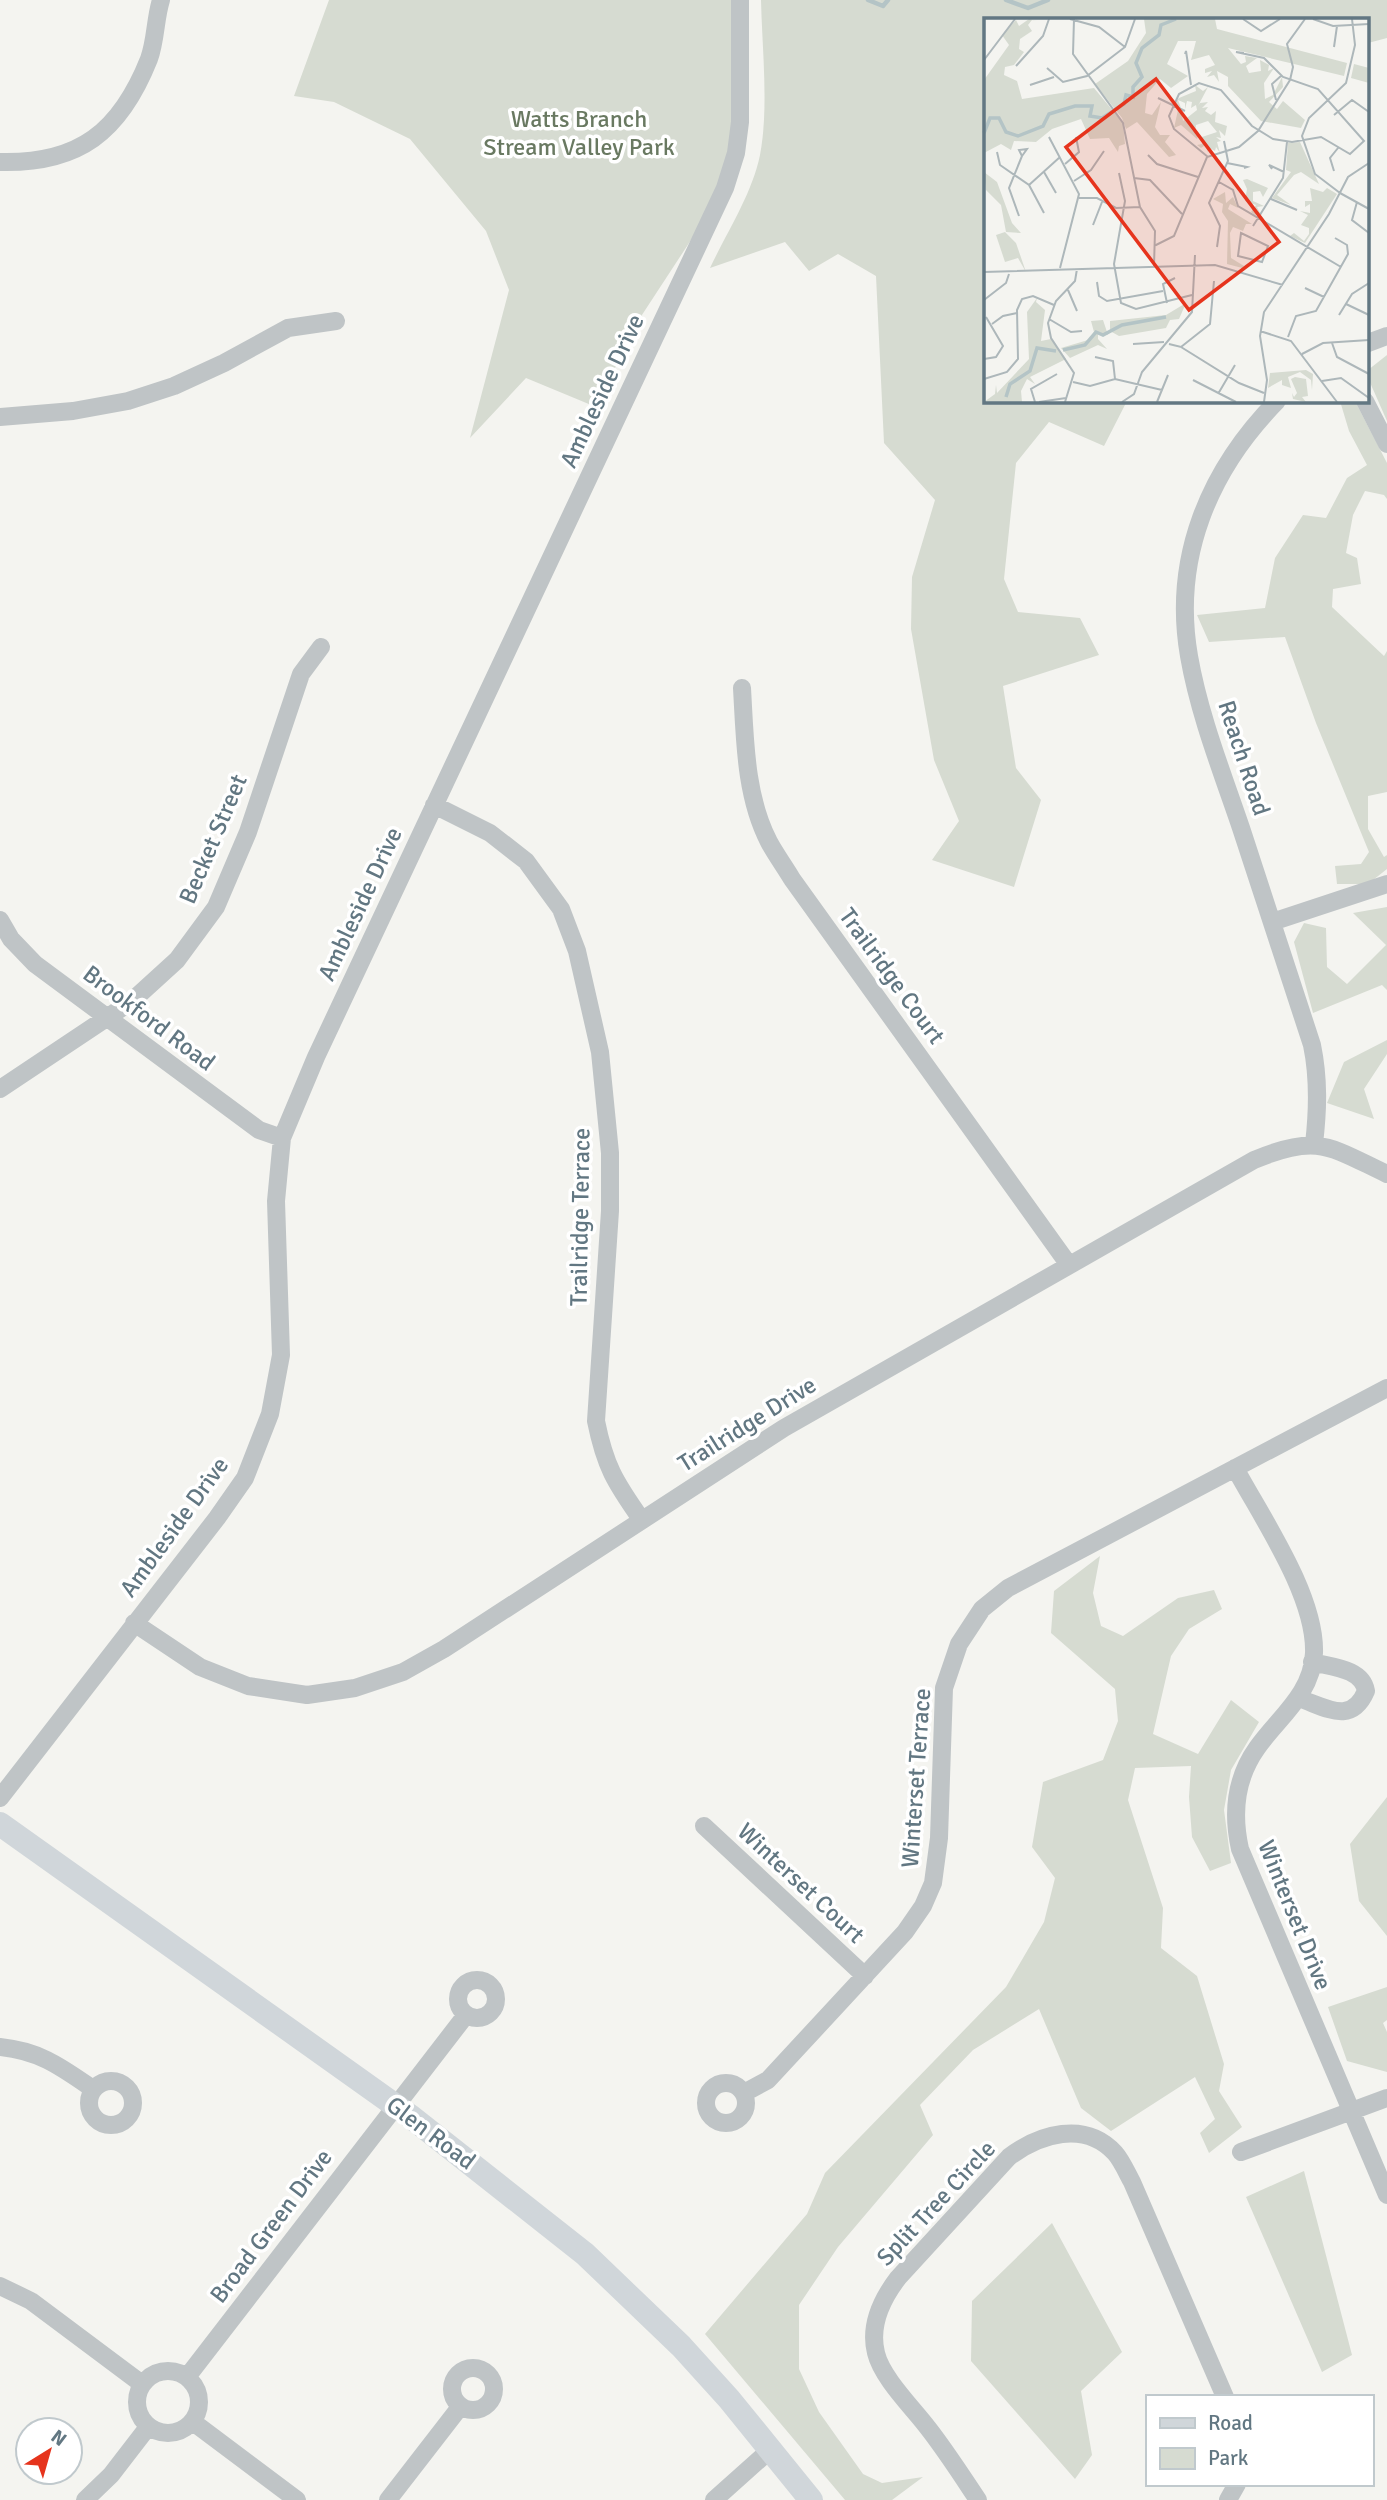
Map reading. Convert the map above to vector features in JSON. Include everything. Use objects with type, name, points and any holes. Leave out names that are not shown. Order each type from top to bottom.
[{"type":"main road","name":"Glen Road","points":[[0,1824],[395,2105],[585,2254],[681,2346],[771,2449],[811,2500]]},
{"type":"street","points":[[0,162],[46,160],[84,145],[107,129],[125,107],[149,57],[161,0]]},
{"type":"street","name":"Ambleside Drive","points":[[0,1798],[245,1478],[270,1414],[281,1355],[276,1201],[282,1138],[316,1057],[725,188],[736,153],[740,122],[740,0]]},
{"type":"street","points":[[0,417],[73,411],[128,401],[174,386],[224,363],[288,328],[336,321]]},
{"type":"street","points":[[1370,342],[1387,336]]},
{"type":"street","name":"Reach Road","points":[[1276,402],[1254,424],[1231,455],[1207,498],[1198,521],[1189,562],[1185,627],[1189,656],[1204,715],[1312,1045],[1319,1092],[1314,1144]]},
{"type":"street","points":[[1366,402],[1387,444]]},
{"type":"street","name":"Becket Street","points":[[0,1089],[132,1001],[177,960],[216,907],[248,832],[300,674],[321,647]]},
{"type":"street","name":"Trailridge Court","points":[[742,688],[746,761],[768,840],[792,879],[1069,1265]]},
{"type":"street","name":"Trailridge Terrace","points":[[434,805],[491,833],[526,861],[561,909],[577,951],[600,1052],[610,1153],[610,1211],[596,1422],[602,1451],[613,1479],[641,1519]]},
{"type":"street","points":[[1272,922],[1387,884]]},
{"type":"street","name":"Brookford Road","points":[[0,920],[11,939],[35,964],[259,1130],[282,1138]]},
{"type":"street","name":"Trailridge Drive","points":[[134,1623],[200,1667],[248,1686],[307,1695],[355,1688],[403,1672],[444,1649],[784,1428],[1254,1160],[1272,1153],[1314,1144],[1344,1153],[1387,1174]]},
{"type":"street","name":"Winterset Terrace","points":[[744,2093],[768,2080],[905,1933],[923,1906],[933,1883],[939,1838],[944,1688],[959,1644],[982,1609],[1008,1588],[1387,1388]]},
{"type":"street","name":"Winterset Drive","points":[[1235,1468],[1285,1559],[1306,1605],[1314,1654],[1298,1698],[1258,1747],[1247,1765],[1237,1792],[1236,1832],[1245,1864],[1387,2195]]},
{"type":"street","points":[[1298,1698],[1341,1712],[1349,1712],[1355,1709],[1366,1691],[1365,1684],[1356,1675],[1312,1662]]},
{"type":"street","name":"Winterset Court","points":[[704,1826],[864,1976]]},
{"type":"street","name":"Broad Green Drive","points":[[187,2377],[466,2015]]},
{"type":"street","points":[[0,2047],[22,2049],[48,2058],[93,2089]]},
{"type":"street","points":[[1241,2152],[1387,2098]]},
{"type":"street","name":"Split Tree Circle","points":[[974,2495],[931,2431],[886,2374],[876,2354],[874,2332],[877,2317],[885,2295],[898,2278],[1009,2157],[1024,2146],[1049,2135],[1069,2133],[1091,2137],[1115,2153],[1132,2182],[1224,2395]]},
{"type":"street","points":[[0,2286],[31,2301],[142,2384]]},
{"type":"street","points":[[162,2371],[187,2377],[195,2386],[200,2400],[193,2422],[182,2431],[170,2434],[148,2427],[136,2407],[137,2393],[142,2384],[149,2376],[162,2371]]},
{"type":"street","points":[[388,2500],[460,2407]]},
{"type":"street","points":[[193,2422],[297,2500]]},
{"type":"street","points":[[85,2500],[111,2475],[148,2427]]},
{"type":"street","points":[[713,2500],[771,2449]]},
{"type":"street","points":[[956,2500],[974,2495]]},
{"type":"green space","name":"Watts Branch Stream Valley Park","points":[[329,0],[740,0],[741,29],[725,188],[638,321],[596,407],[526,378],[470,438],[509,290],[486,231],[410,139],[334,102],[294,96]]},
{"type":"green space","points":[[761,0],[1387,0],[1387,38],[1370,42],[1370,18],[984,18],[984,402],[1126,402],[1104,446],[1049,422],[1016,463],[1004,579],[1018,612],[1080,618],[1099,655],[1003,686],[1016,768],[1041,800],[1014,887],[932,860],[959,821],[934,760],[911,629],[912,577],[935,500],[884,443],[876,276],[838,254],[809,271],[785,242],[710,268],[756,170],[763,137],[765,98]]},
{"type":"green space","points":[[1387,355],[1387,421],[1370,383],[1370,368]]},
{"type":"green space","points":[[1340,402],[1356,402],[1387,463],[1387,499],[1384,495],[1365,491],[1353,515],[1346,553],[1357,558],[1361,584],[1333,589],[1332,607],[1384,656],[1387,651],[1387,792],[1368,796],[1368,829],[1384,857],[1387,855],[1387,869],[1368,884],[1337,884],[1335,866],[1361,864],[1369,852],[1316,723],[1285,637],[1209,642],[1197,615],[1265,608],[1275,558],[1303,515],[1326,518],[1347,478],[1367,465],[1349,431]]},
{"type":"green space","points":[[1387,907],[1387,990],[1382,985],[1313,1013],[1294,942],[1304,923],[1326,928],[1327,967],[1347,984],[1386,945],[1353,913]]},
{"type":"green space","points":[[1387,1040],[1387,1054],[1364,1089],[1374,1119],[1327,1103],[1344,1062]]},
{"type":"green space","points":[[1100,1556],[1093,1593],[1101,1626],[1123,1636],[1178,1598],[1214,1590],[1222,1609],[1189,1629],[1171,1656],[1153,1734],[1198,1754],[1231,1700],[1259,1722],[1231,1770],[1224,1810],[1231,1863],[1210,1871],[1192,1837],[1189,1797],[1191,1766],[1135,1768],[1128,1800],[1163,1908],[1161,1948],[1197,1976],[1224,2064],[1219,2091],[1242,2127],[1209,2153],[1200,2133],[1215,2119],[1195,2077],[1111,2131],[1081,2108],[1039,2009],[973,2050],[920,2105],[933,2135],[838,2247],[799,2305],[799,2369],[819,2412],[863,2474],[882,2483],[923,2477],[892,2500],[845,2500],[705,2334],[807,2214],[825,2173],[1006,1987],[1044,1922],[1055,1878],[1032,1847],[1043,1782],[1103,1760],[1118,1721],[1115,1689],[1051,1633],[1054,1591]]},
{"type":"green space","points":[[1387,1797],[1387,1936],[1359,1901],[1350,1844]]},
{"type":"green space","points":[[1387,1987],[1387,2020],[1383,2023],[1387,2032],[1387,2072],[1347,2061],[1328,2007]]},
{"type":"green space","points":[[1304,2171],[1352,2355],[1322,2372],[1246,2197]]},
{"type":"green space","points":[[1052,2223],[1122,2352],[1081,2391],[1092,2455],[1075,2479],[971,2361],[972,2301]]},
{"type":"waterway","points":[[868,0],[883,6],[888,0]]},
{"type":"waterway","points":[[1006,0],[1028,8],[1048,0]]}]
